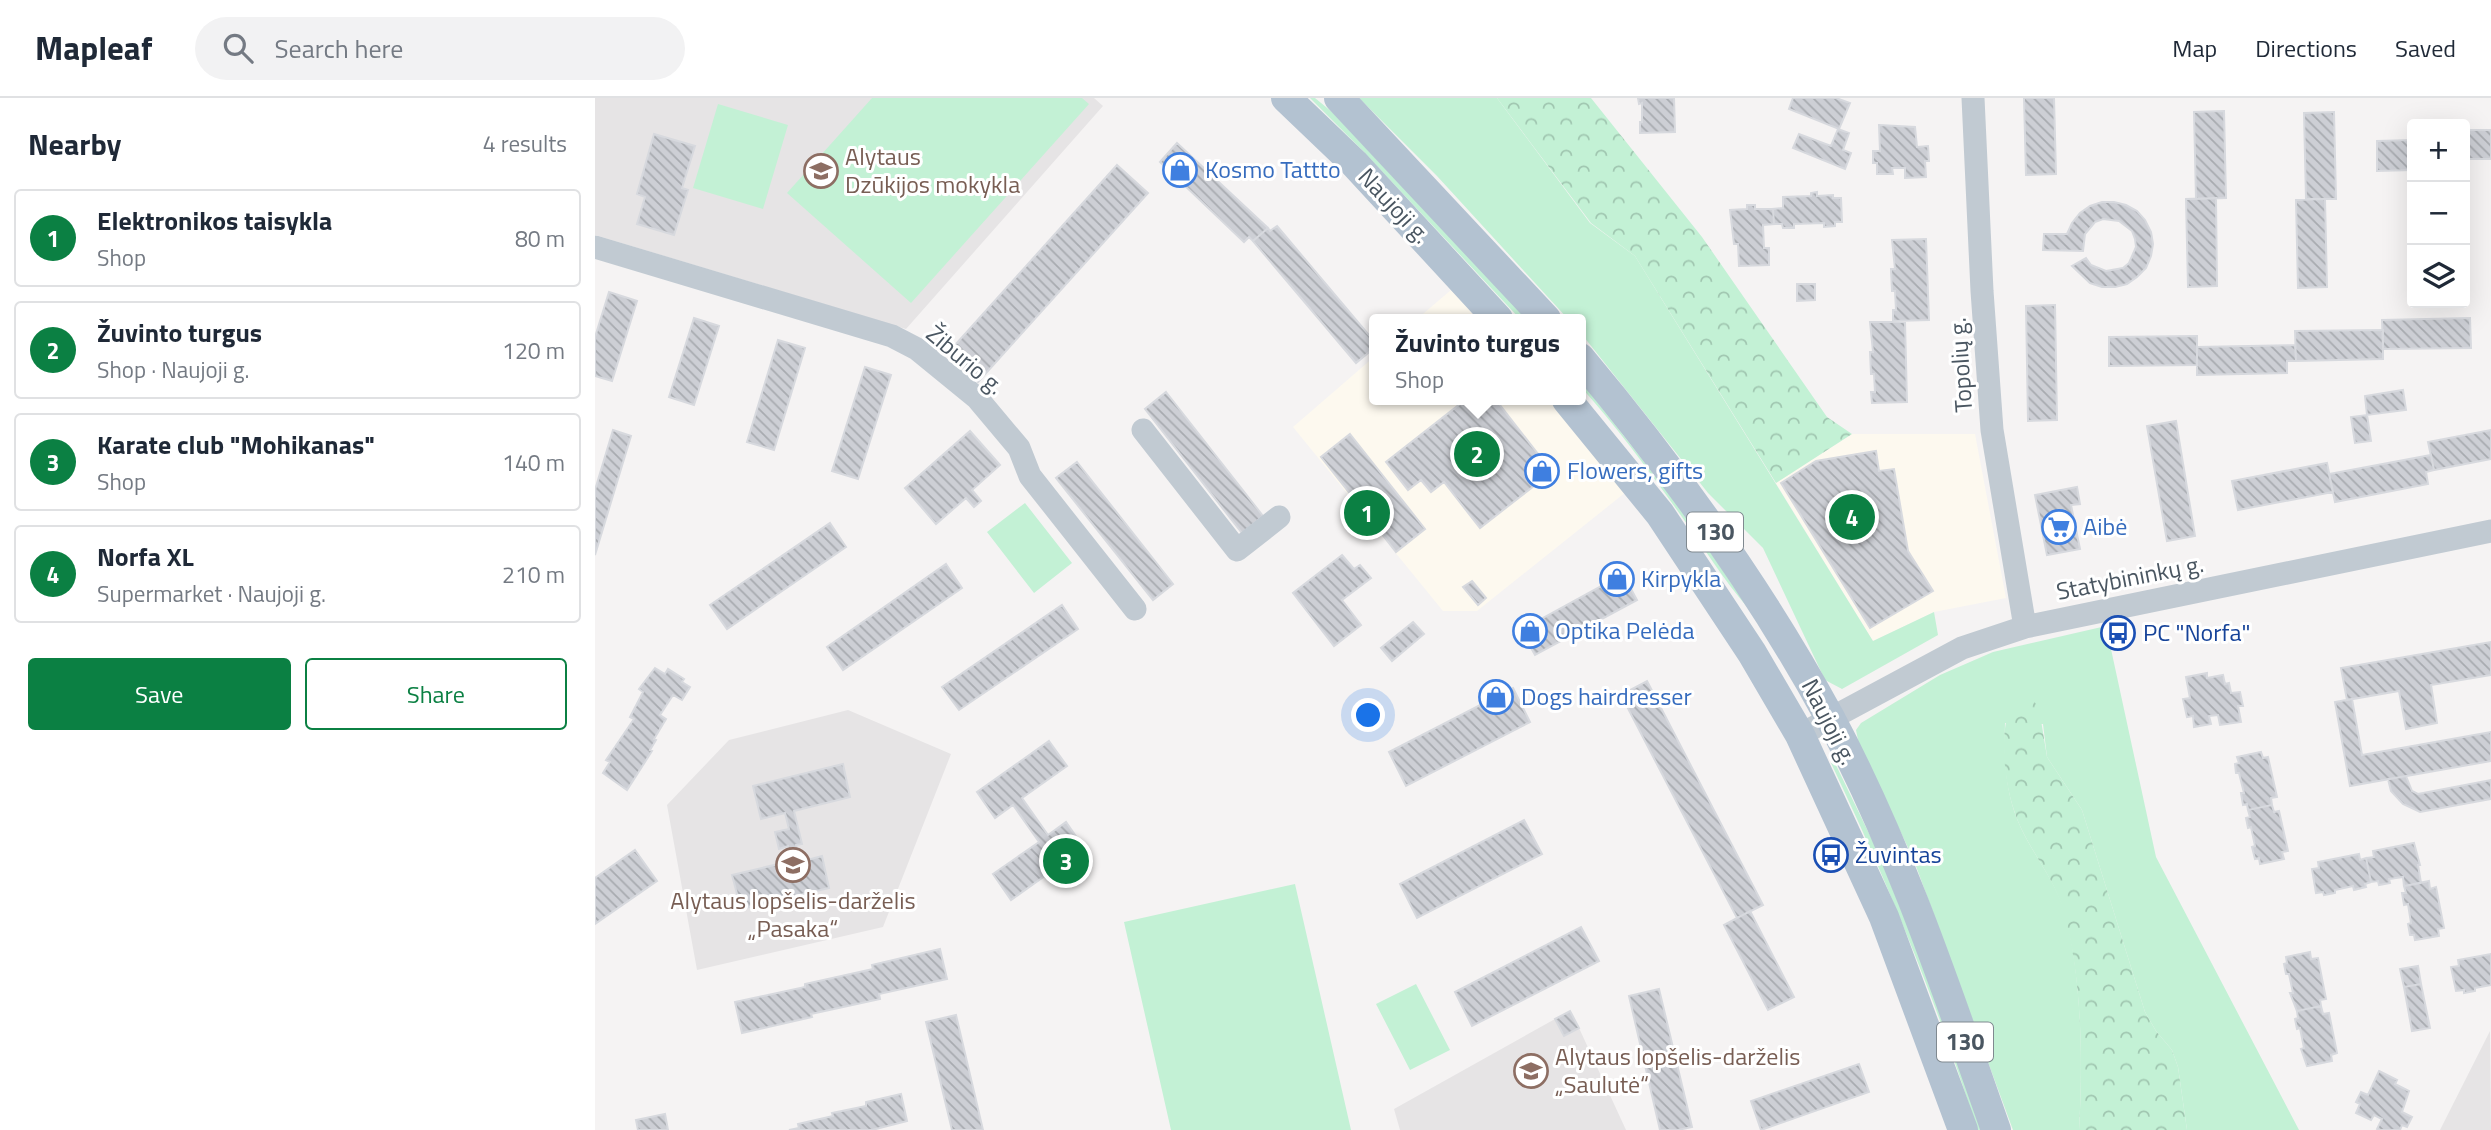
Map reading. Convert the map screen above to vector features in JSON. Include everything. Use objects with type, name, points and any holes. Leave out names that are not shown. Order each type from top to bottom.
[{"type":"main road","name":"Naujoji g.","points":[[1286,98],[1354,163],[1493,314]]},
{"type":"main road","name":"Naujoji g.","points":[[1339,98],[1541,314]]},
{"type":"main road","name":"Naujoji g.","points":[[1586,365],[1689,493],[1780,631],[1830,719],[1891,848],[1933,954],[1996,1130]]},
{"type":"main road","name":"Naujoji g.","points":[[1571,405],[1660,514],[1752,653],[1800,735],[1884,917],[1963,1130]]},
{"type":"street","name":"Topolių g.","points":[[1973,98],[1992,430],[2025,626]]},
{"type":"street","name":"Žiburio g.","points":[[595,247],[892,337],[917,349],[986,408],[1019,448],[1030,476],[1135,609]]},
{"type":"street","points":[[1143,430],[1237,550],[1279,517]]},
{"type":"street","name":"Statybininkų g.","points":[[1800,735],[1962,648],[2025,626],[2491,531]]},
{"type":"shaded area","name":"Alytaus Dzūkijos mokykla","points":[[595,98],[1094,98],[1103,106],[906,329],[595,235]]},
{"type":"shaded area","points":[[1451,290],[1473,314],[1423,314]]},
{"type":"shaded area","points":[[1369,361],[1369,405],[1554,405],[1626,492],[1477,611],[1443,611],[1293,427]]},
{"type":"shaded area","points":[[1852,434],[1975,434],[2006,598],[1934,612],[1873,641],[1776,483]]},
{"type":"shaded area","name":"Alytaus lopšelis-darželis „Pasaka“","points":[[848,710],[951,754],[883,927],[697,970],[667,805],[729,740]]},
{"type":"shaded area","name":"Alytaus lopšelis-darželis „Saulutė“","points":[[1555,1019],[1565,1036],[1579,1028],[1626,1130],[1400,1130],[1394,1109]]},
{"type":"shaded area","points":[[2490,1031],[2491,1130],[2440,1130]]},
{"type":"green space","points":[[872,98],[1082,98],[1089,104],[911,303],[787,193]]},
{"type":"green space","points":[[1310,98],[1315,98],[1332,112],[1522,314],[1515,314]]},
{"type":"green space","points":[[1359,98],[1497,98],[1590,223],[1635,256],[1873,641],[1934,612],[1938,635],[1842,689],[1825,680],[1763,548],[1708,493],[1586,340],[1586,314],[1563,314],[1437,176]]},
{"type":"green space","points":[[1497,98],[1591,98],[1702,237],[1827,417],[1852,434],[1776,483],[1635,256],[1591,223]]},
{"type":"green space","points":[[718,104],[788,125],[763,209],[693,188]]},
{"type":"green space","points":[[1586,388],[1685,514],[1748,608],[1633,450],[1586,393]]},
{"type":"green space","points":[[1025,503],[1072,563],[1034,593],[987,532]]},
{"type":"green space","points":[[2106,626],[2156,857],[2299,1130],[2187,1130],[2178,1067],[2172,1050],[2145,1012],[2082,810],[2047,757],[2043,724],[2005,723],[2005,764],[2012,802],[2021,828],[2056,891],[2071,938],[2081,1049],[2079,1130],[2013,1130],[1913,858],[1859,745],[1856,730],[1861,723],[1940,675],[1993,652]]},
{"type":"green space","points":[[2022,698],[2033,700],[2039,708],[2047,757],[2082,810],[2145,1012],[2172,1050],[2178,1067],[2187,1130],[2079,1130],[2080,1020],[2070,938],[2056,891],[2017,818],[2006,777],[2006,725],[2009,713]]},
{"type":"green space","points":[[1834,761],[1877,850],[1927,974],[1983,1130],[1977,1130],[1928,990],[1892,898],[1831,763]]},
{"type":"green space","points":[[1295,884],[1351,1130],[1171,1130],[1124,922]]},
{"type":"green space","points":[[1416,984],[1450,1050],[1410,1070],[1376,1004]]},
{"type":"building","points":[[1638,98],[1674,98],[1675,132],[1640,133],[1642,103],[1639,104]]},
{"type":"building","points":[[1793,98],[1836,98],[1850,103],[1839,129],[1789,109]]},
{"type":"building","points":[[2024,98],[2054,98],[2056,174],[2026,175]]},
{"type":"building","points":[[2224,111],[2226,198],[2196,199],[2194,112]]},
{"type":"building","points":[[2334,112],[2336,199],[2306,199],[2304,113]]},
{"type":"building","points":[[1879,125],[1915,127],[1917,147],[1928,146],[1926,177],[1905,178],[1905,168],[1892,168],[1893,174],[1877,174],[1873,151],[1880,151]]},
{"type":"building","points":[[1838,129],[1849,133],[1843,150],[1851,153],[1845,169],[1793,148],[1799,134],[1831,146]]},
{"type":"building","points":[[2470,130],[2491,130],[2491,159],[2470,159]]},
{"type":"building","points":[[654,134],[695,146],[682,188],[688,190],[674,235],[637,224],[645,197],[637,194]]},
{"type":"building","points":[[2407,140],[2407,170],[2377,171],[2377,141]]},
{"type":"building","points":[[1177,143],[1268,228],[1253,241],[1249,237],[1244,242],[1160,162]]},
{"type":"building","points":[[1117,165],[1148,193],[978,382],[947,354]]},
{"type":"building","points":[[1817,192],[1817,196],[1833,195],[1833,198],[1841,198],[1842,222],[1824,227],[1824,223],[1794,224],[1794,228],[1783,228],[1782,224],[1774,224],[1773,209],[1783,208],[1783,197],[1811,196],[1811,193]]},
{"type":"building","points":[[2216,198],[2217,286],[2188,287],[2186,199]]},
{"type":"building","points":[[2325,199],[2327,287],[2298,288],[2296,200]]},
{"type":"building","points":[[2102,202],[2126,205],[2137,211],[2151,232],[2153,244],[2146,268],[2127,284],[2115,287],[2090,283],[2072,266],[2086,258],[2091,265],[2106,271],[2123,268],[2129,263],[2136,247],[2135,239],[2132,231],[2119,221],[2103,219],[2095,222],[2085,234],[2083,251],[2043,250],[2044,234],[2067,234],[2080,213]]},
{"type":"building","points":[[1747,205],[1755,205],[1755,209],[1773,209],[1774,224],[1763,225],[1764,248],[1769,248],[1769,265],[1739,266],[1738,244],[1734,244],[1730,210],[1747,209]]},
{"type":"building","points":[[1277,226],[1369,335],[1369,352],[1356,363],[1253,241],[1268,228],[1270,231]]},
{"type":"building","points":[[1926,239],[1929,320],[1893,321],[1893,310],[1896,310],[1895,291],[1892,291],[1891,269],[1895,269],[1892,240]]},
{"type":"building","points":[[1797,284],[1815,284],[1815,300],[1797,301]]},
{"type":"building","points":[[609,292],[637,301],[612,381],[595,376],[595,337]]},
{"type":"building","points":[[2055,305],[2057,420],[2028,421],[2026,306]]},
{"type":"building","points":[[694,318],[719,326],[694,405],[669,397]]},
{"type":"building","points":[[2470,318],[2471,348],[2383,349],[2382,320]]},
{"type":"building","points":[[1870,322],[1905,322],[1907,402],[1872,403],[1871,392],[1875,392],[1874,374],[1871,374],[1870,352],[1873,352]]},
{"type":"building","points":[[2383,330],[2383,359],[2296,361],[2295,331]]},
{"type":"building","points":[[2197,336],[2197,365],[2109,366],[2109,337]]},
{"type":"building","points":[[778,340],[805,348],[774,450],[747,442]]},
{"type":"building","points":[[2295,345],[2296,361],[2287,361],[2287,373],[2197,375],[2197,347]]},
{"type":"building","points":[[865,367],[891,375],[858,479],[832,471]]},
{"type":"building","points":[[2403,390],[2406,410],[2367,415],[2365,396]]},
{"type":"building","points":[[1166,392],[1263,516],[1242,533],[1145,409]]},
{"type":"building","points":[[1459,405],[1500,405],[1552,472],[1480,528],[1444,482],[1431,492],[1421,480],[1408,490],[1386,462]]},
{"type":"building","points":[[2367,415],[2371,441],[2355,443],[2351,417]]},
{"type":"building","points":[[2176,421],[2195,536],[2167,541],[2147,426]]},
{"type":"building","points":[[613,430],[631,436],[595,555],[595,490]]},
{"type":"building","points":[[2491,430],[2491,459],[2434,470],[2428,442]]},
{"type":"building","points":[[970,431],[1000,465],[972,490],[981,501],[974,507],[966,498],[936,524],[905,488]]},
{"type":"building","points":[[1350,434],[1425,529],[1396,552],[1321,457]]},
{"type":"building","points":[[1876,451],[1879,471],[1894,469],[1908,551],[1933,591],[1870,628],[1781,483],[1816,461]]},
{"type":"building","points":[[2431,455],[2434,470],[2426,472],[2428,484],[2335,502],[2329,474]]},
{"type":"building","points":[[1077,462],[1173,584],[1153,600],[1056,478]]},
{"type":"building","points":[[2327,463],[2333,492],[2238,510],[2232,481]]},
{"type":"building","name":"Aibė","points":[[2077,487],[2080,504],[2071,505],[2080,549],[2047,555],[2035,495]]},
{"type":"building","points":[[830,523],[846,547],[727,629],[710,605]]},
{"type":"building","points":[[1342,555],[1354,569],[1360,565],[1371,578],[1342,600],[1361,625],[1334,646],[1293,593]]},
{"type":"building","points":[[946,564],[962,588],[843,670],[827,647]]},
{"type":"building","points":[[1623,574],[1637,600],[1535,655],[1521,630]]},
{"type":"building","points":[[1472,581],[1486,598],[1478,605],[1463,587]]},
{"type":"building","points":[[1062,605],[1078,629],[959,710],[942,687]]},
{"type":"building","points":[[1413,622],[1424,634],[1392,661],[1381,648]]},
{"type":"building","points":[[2491,642],[2491,675],[2431,685],[2437,723],[2406,729],[2399,691],[2347,700],[2341,668]]},
{"type":"building","points":[[655,668],[665,674],[668,669],[684,679],[682,682],[690,687],[682,700],[673,695],[660,715],[666,719],[654,739],[656,740],[650,750],[652,751],[627,790],[603,773],[610,762],[606,760],[634,719],[630,717],[643,692],[639,689]]},
{"type":"building","points":[[2207,673],[2207,678],[2223,675],[2225,684],[2229,683],[2231,693],[2240,692],[2243,706],[2238,706],[2241,722],[2220,725],[2218,715],[2209,716],[2211,724],[2194,727],[2193,716],[2187,717],[2183,699],[2190,698],[2186,677]]},
{"type":"building","points":[[1647,681],[1763,905],[1737,918],[1621,695]]},
{"type":"building","points":[[1513,688],[1530,722],[1406,786],[1389,752]]},
{"type":"building","points":[[2352,699],[2362,755],[2491,732],[2491,761],[2350,786],[2335,702]]},
{"type":"building","points":[[1049,741],[1067,766],[1022,798],[1048,835],[1066,822],[1084,848],[1011,900],[993,874],[1039,842],[1013,805],[995,818],[977,792]]},
{"type":"building","points":[[2261,752],[2263,758],[2268,757],[2277,797],[2271,798],[2272,805],[2248,810],[2247,804],[2243,805],[2241,793],[2244,793],[2235,764],[2239,763],[2237,757]]},
{"type":"building","points":[[843,764],[850,797],[794,811],[802,844],[796,845],[800,862],[822,856],[829,888],[741,909],[732,875],[791,861],[788,846],[779,849],[775,832],[789,829],[785,813],[761,819],[753,786]]},
{"type":"building","points":[[2406,776],[2412,791],[2418,794],[2491,780],[2491,799],[2420,812],[2403,804],[2391,791],[2388,779]]},
{"type":"building","points":[[2272,805],[2274,812],[2279,811],[2288,851],[2282,852],[2284,859],[2260,864],[2259,858],[2255,859],[2251,827],[2248,828],[2246,818],[2250,817],[2248,810]]},
{"type":"building","points":[[1524,820],[1542,854],[1417,918],[1400,884]]},
{"type":"building","points":[[2414,843],[2420,865],[2421,883],[2404,886],[2403,877],[2389,879],[2390,883],[2379,885],[2378,881],[2371,882],[2366,858],[2374,857],[2373,851]]},
{"type":"building","points":[[635,850],[657,881],[595,924],[595,878]]},
{"type":"building","points":[[2359,854],[2360,860],[2366,858],[2371,882],[2365,884],[2366,887],[2354,890],[2353,886],[2324,895],[2323,892],[2316,893],[2312,869],[2319,868],[2318,862]]},
{"type":"building","points":[[2429,881],[2430,889],[2436,887],[2444,928],[2438,929],[2439,936],[2415,940],[2414,935],[2410,935],[2408,904],[2404,905],[2402,893],[2406,893],[2404,886]]},
{"type":"building","points":[[1750,911],[1794,997],[1768,1010],[1724,925]]},
{"type":"building","points":[[1581,927],[1599,961],[1472,1026],[1455,992]]},
{"type":"building","points":[[940,949],[947,979],[879,994],[880,999],[742,1033],[735,1002],[805,987],[805,984],[873,969],[872,965]]},
{"type":"building","points":[[2310,952],[2311,959],[2318,958],[2326,999],[2320,1000],[2321,1006],[2297,1011],[2290,993],[2293,993],[2289,974],[2286,974],[2284,964],[2287,963],[2286,957]]},
{"type":"building","points":[[2491,954],[2491,985],[2464,993],[2464,990],[2456,991],[2451,967],[2459,966],[2458,960]]},
{"type":"building","points":[[2418,966],[2421,984],[2404,987],[2400,969]]},
{"type":"building","points":[[2421,984],[2430,1028],[2412,1031],[2404,987]]},
{"type":"building","points":[[1659,989],[1692,1127],[1678,1130],[1660,1130],[1629,996]]},
{"type":"building","points":[[2321,1006],[2323,1014],[2329,1013],[2337,1053],[2331,1055],[2332,1061],[2307,1066],[2301,1049],[2304,1048],[2300,1028],[2297,1029],[2295,1019],[2298,1018],[2297,1011]]},
{"type":"building","points":[[1570,1011],[1579,1028],[1564,1036],[1555,1019]]},
{"type":"building","points":[[956,1015],[983,1130],[952,1130],[926,1022]]},
{"type":"building","points":[[1859,1064],[1869,1092],[1761,1130],[1751,1101]]},
{"type":"building","points":[[2379,1071],[2397,1080],[2395,1084],[2409,1091],[2402,1112],[2412,1117],[2407,1127],[2402,1125],[2400,1130],[2378,1130],[2382,1119],[2374,1115],[2371,1120],[2356,1113],[2360,1104],[2356,1102],[2361,1092],[2368,1095]]},
{"type":"building","points":[[901,1094],[907,1121],[872,1130],[789,1130],[799,1128],[798,1124],[833,1116],[832,1113],[866,1106],[866,1102]]},
{"type":"building","points":[[665,1114],[668,1130],[638,1130],[636,1120]]},
{"type":"place","name":"Kosmo Tattto","points":[[1180,170]]},
{"type":"place","name":"Alytaus Dzūkijos mokykla","points":[[821,171]]},
{"type":"place","name":"Žuvinto turgus","points":[[1477,454]]},
{"type":"place","name":"Flowers, gifts","points":[[1542,471]]},
{"type":"place","name":"Elektronikos taisykla","points":[[1367,513]]},
{"type":"place","name":"Norfa XL","points":[[1852,517]]},
{"type":"place","name":"Aibė","points":[[2059,527]]},
{"type":"place","name":"Kirpykla","points":[[1617,579]]},
{"type":"place","name":"Optika Pelėda","points":[[1530,631]]},
{"type":"place","name":"PC \"Norfa\"","points":[[2118,633]]},
{"type":"place","name":"Dogs hairdresser","points":[[1496,697]]},
{"type":"place","name":"Žuvintas","points":[[1831,855]]},
{"type":"place","name":"Karate club \"Mohikanas\"","points":[[1066,861]]},
{"type":"place","name":"Alytaus lopšelis-darželis „Pasaka“","points":[[793,865]]},
{"type":"place","name":"Alytaus lopšelis-darželis „Saulutė“","points":[[1531,1071]]}]
